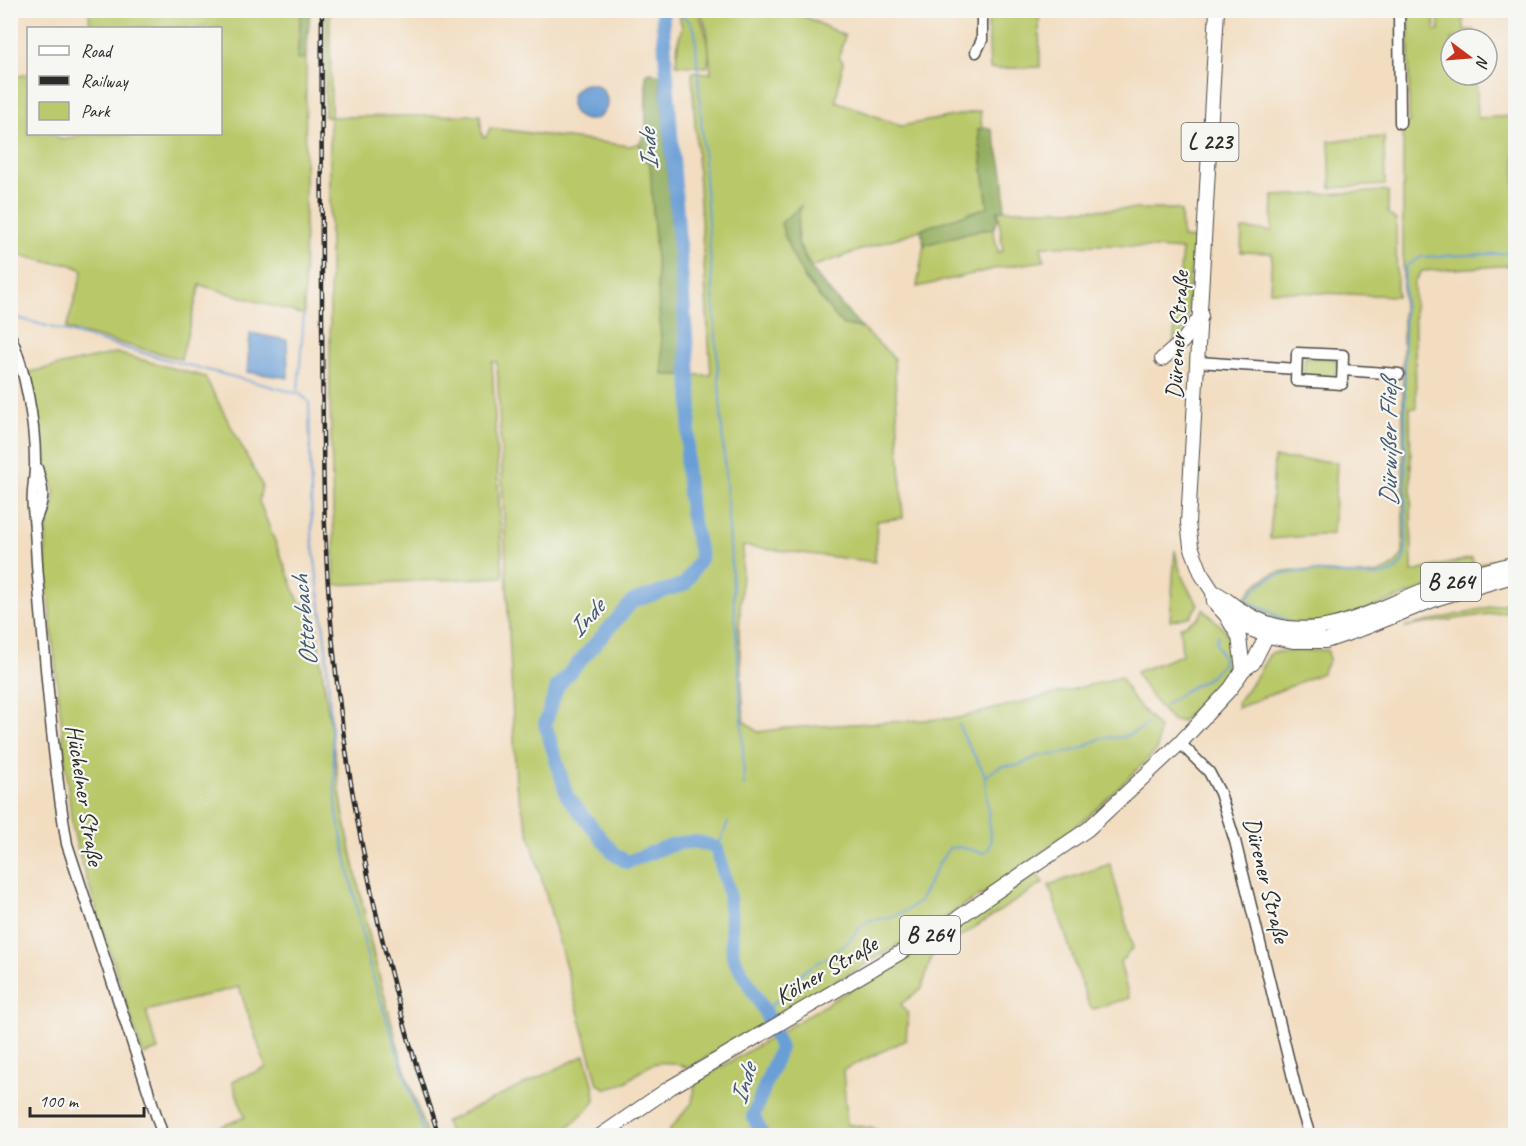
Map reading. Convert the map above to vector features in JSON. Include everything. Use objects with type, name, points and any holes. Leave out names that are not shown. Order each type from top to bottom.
[{"type":"main road","name":"Dürener Straße","points":[[1217,10],[1188,535],[1196,562],[1213,591],[1214,602],[1226,615],[1239,637],[1243,670]]},
{"type":"main road","points":[[1162,359],[1183,341],[1201,316]]},
{"type":"main road","name":"B 264","points":[[1265,629],[1324,629],[1359,618],[1435,586],[1515,563]]},
{"type":"main road","name":"B 264","points":[[1265,629],[1293,641],[1326,640],[1364,628],[1438,598],[1515,575]]},
{"type":"main road","name":"L 223","points":[[1213,591],[1221,594],[1265,629]]},
{"type":"main road","points":[[1226,615],[1265,629]]},
{"type":"main road","name":"B 264","points":[[1180,743],[1231,688],[1243,670],[1252,663],[1265,629]]},
{"type":"main road","name":"Kölner Straße","points":[[600,1136],[671,1087],[949,924],[1031,870],[1098,820],[1180,743]]},
{"type":"street","points":[[976,52],[982,39],[982,10]]},
{"type":"street","points":[[1399,10],[1400,123]]},
{"type":"street","name":"Hüchelner Straße","points":[[10,335],[22,374],[33,428],[35,462],[33,508],[38,576],[67,844],[163,1136]]},
{"type":"street","points":[[1297,353],[1343,355],[1342,384],[1296,381],[1296,369],[1297,353]]},
{"type":"street","points":[[1198,362],[1296,369]]},
{"type":"street","points":[[1343,370],[1399,374]]},
{"type":"street","name":"Dürener Straße","points":[[1180,743],[1209,772],[1220,793],[1235,841],[1298,1098],[1310,1136]]},
{"type":"green space","points":[[330,10],[331,117],[480,115],[482,137],[486,137],[490,128],[630,146],[640,143],[643,159],[650,163],[674,375],[711,375],[692,76],[693,72],[711,73],[707,30],[700,11],[793,11],[845,36],[839,57],[843,62],[836,101],[901,126],[980,111],[982,129],[978,130],[988,207],[811,267],[798,242],[798,220],[782,223],[804,278],[843,325],[862,328],[894,358],[903,518],[877,521],[875,562],[743,546],[739,634],[744,721],[758,732],[786,728],[958,718],[1121,677],[1132,698],[1159,728],[1157,750],[1090,815],[1000,883],[688,1068],[672,1063],[660,1063],[651,1065],[619,1085],[607,1089],[598,1084],[516,786],[497,362],[492,362],[503,577],[335,585],[330,400],[330,117],[325,117],[326,11]]},
{"type":"green space","points":[[89,11],[301,11],[297,59],[306,58],[304,315],[200,285],[181,359],[66,329],[83,270],[69,264],[48,262],[11,253],[10,78],[27,74],[27,135],[54,135],[63,140],[79,135],[222,135],[222,27],[90,27]]},
{"type":"green space","points":[[301,11],[310,11],[306,58],[297,59]]},
{"type":"green space","points":[[678,11],[697,11],[708,46],[707,67],[676,65],[682,27]]},
{"type":"green space","points":[[1409,11],[1434,11],[1435,31],[1439,31],[1439,87],[1477,87],[1478,118],[1515,116],[1515,265],[1422,271],[1414,282],[1416,408],[1410,408],[1412,572],[1472,558],[1474,565],[1515,554],[1515,557],[1323,623],[1280,621],[1242,601],[1256,585],[1268,576],[1289,571],[1363,575],[1379,573],[1393,566],[1403,553],[1403,123],[1409,122]]},
{"type":"green space","points":[[1439,11],[1463,11],[1464,27],[1439,27]]},
{"type":"green space","points":[[1039,15],[1040,67],[990,69],[988,17]]},
{"type":"green space","points":[[646,73],[660,75],[683,375],[663,375],[650,163],[643,159],[640,143],[646,129]]},
{"type":"green space","points":[[978,129],[992,130],[1000,159],[1005,190],[1004,210],[998,210],[998,219],[993,229],[974,231],[924,245],[921,229],[988,207]]},
{"type":"green space","points":[[1384,137],[1385,185],[1331,188],[1329,141]]},
{"type":"green space","points":[[1388,191],[1388,213],[1396,220],[1397,296],[1270,291],[1272,253],[1241,252],[1242,229],[1272,231],[1273,196]]},
{"type":"green space","points":[[801,206],[797,234],[802,254],[826,287],[862,328],[843,325],[806,278],[791,253],[781,223]]},
{"type":"green space","points":[[1176,209],[1181,212],[1182,238],[1196,239],[1189,281],[1186,323],[1173,347],[1182,250],[1114,245],[1041,246],[1044,261],[998,268],[917,287],[924,245],[974,231],[993,229],[998,252],[1003,251],[998,210]]},
{"type":"green space","points":[[116,353],[205,377],[262,485],[259,501],[299,602],[313,608],[344,818],[374,957],[402,1061],[427,1135],[223,1135],[220,1127],[245,1117],[232,1081],[266,1068],[239,987],[146,1011],[158,1050],[143,1055],[80,858],[72,825],[46,574],[46,531],[54,504],[54,490],[29,372]]},
{"type":"green space","points":[[1305,357],[1337,359],[1335,380],[1303,378]]},
{"type":"green space","points":[[1274,458],[1337,462],[1333,534],[1270,539]]},
{"type":"green space","points":[[1175,550],[1183,578],[1198,604],[1191,616],[1170,621]]},
{"type":"green space","points":[[1515,601],[1515,610],[1404,627]]},
{"type":"green space","points":[[1203,609],[1226,632],[1231,644],[1232,656],[1220,681],[1182,721],[1173,721],[1152,698],[1136,672],[1182,655],[1180,627],[1199,618]]},
{"type":"green space","points":[[1328,650],[1329,660],[1322,673],[1238,708],[1237,703],[1273,652]]},
{"type":"green space","points":[[1110,864],[1133,948],[1120,962],[1129,998],[1094,1009],[1089,1006],[1049,885]]},
{"type":"green space","points":[[1037,873],[1043,883],[932,955],[922,988],[901,1004],[908,1014],[906,1040],[843,1070],[847,1124],[876,1129],[880,1135],[668,1136],[669,1130],[692,1103],[695,1083],[952,929]]},
{"type":"green space","points":[[585,1055],[595,1100],[559,1135],[450,1135],[445,1122]]},
{"type":"water","points":[[589,84],[602,89],[607,102],[602,115],[589,120],[576,115],[571,102],[576,89]]},
{"type":"water","points":[[250,333],[287,340],[288,378],[247,372]]},
{"type":"waterway","name":"Inde","points":[[662,10],[691,405],[686,465],[691,513],[701,557],[685,584],[633,601],[557,687],[545,724],[567,796],[614,854],[627,862],[683,843],[695,842],[717,849],[729,894],[733,957],[765,1012],[780,1048],[753,1116],[763,1136]]},
{"type":"waterway","points":[[675,10],[690,22],[695,31],[742,720],[744,786]]},
{"type":"waterway","name":"Dürwißer Fließ","points":[[1288,621],[1246,600],[1263,583],[1275,576],[1313,572],[1359,576],[1382,575],[1392,572],[1400,565],[1405,555],[1404,281],[1406,266],[1421,257],[1516,253]]},
{"type":"waterway","points":[[298,390],[304,315]]},
{"type":"waterway","name":"Otterbach","points":[[11,316],[300,394],[309,402],[312,537],[326,647],[337,815],[369,964],[424,1136]]},
{"type":"waterway","points":[[1164,706],[1181,693],[1210,677],[1222,665],[1223,659],[1216,643],[1218,635]]},
{"type":"waterway","points":[[959,724],[985,775]]},
{"type":"waterway","points":[[788,986],[804,971],[848,942],[860,927],[870,920],[904,912],[919,902],[949,848],[959,847],[984,853],[988,850],[991,842],[985,776],[1001,766],[1020,765],[1038,756],[1080,749],[1101,738],[1123,737],[1147,724]]},
{"type":"waterway","points":[[717,849],[728,822]]},
{"type":"waterway","points":[[765,1012],[778,999]]},
{"type":"railway","points":[[322,10],[323,459],[329,599],[335,667],[354,803],[367,871],[399,1004],[439,1136]]}]
